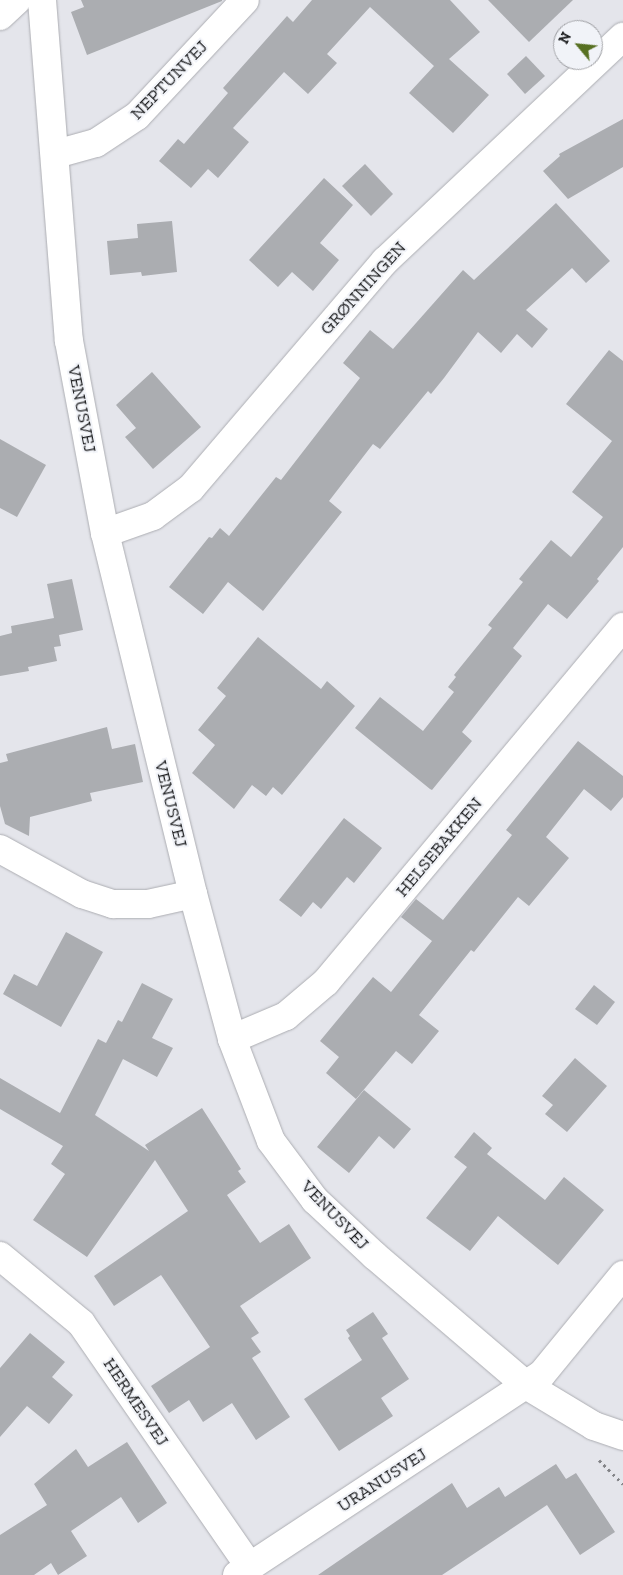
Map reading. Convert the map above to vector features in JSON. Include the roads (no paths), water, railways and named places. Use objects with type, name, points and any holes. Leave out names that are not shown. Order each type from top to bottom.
[{"type":"street","points":[[0,16],[17,0]]},
{"type":"street","name":"VENUSVEJ","points":[[42,0],[56,154],[69,341],[105,533],[193,894],[232,1039],[271,1141],[315,1200],[375,1256],[526,1385],[594,1426],[623,1436]]},
{"type":"street","name":"NEPTUNVEJ","points":[[56,154],[96,143],[138,116],[245,0]]},
{"type":"street","name":"GRØNNINGEN","points":[[105,533],[153,516],[191,488],[385,261],[623,37]]},
{"type":"street","name":"HELSEBAKKEN","points":[[232,1039],[286,1016],[326,982],[623,627]]},
{"type":"street","points":[[0,848],[82,894],[112,904],[148,904],[193,894]]},
{"type":"street","name":"HERMESVEJ","points":[[0,1256],[81,1322],[244,1571]]},
{"type":"street","name":"URANUSVEJ","points":[[244,1571],[542,1374],[623,1275]]}]
